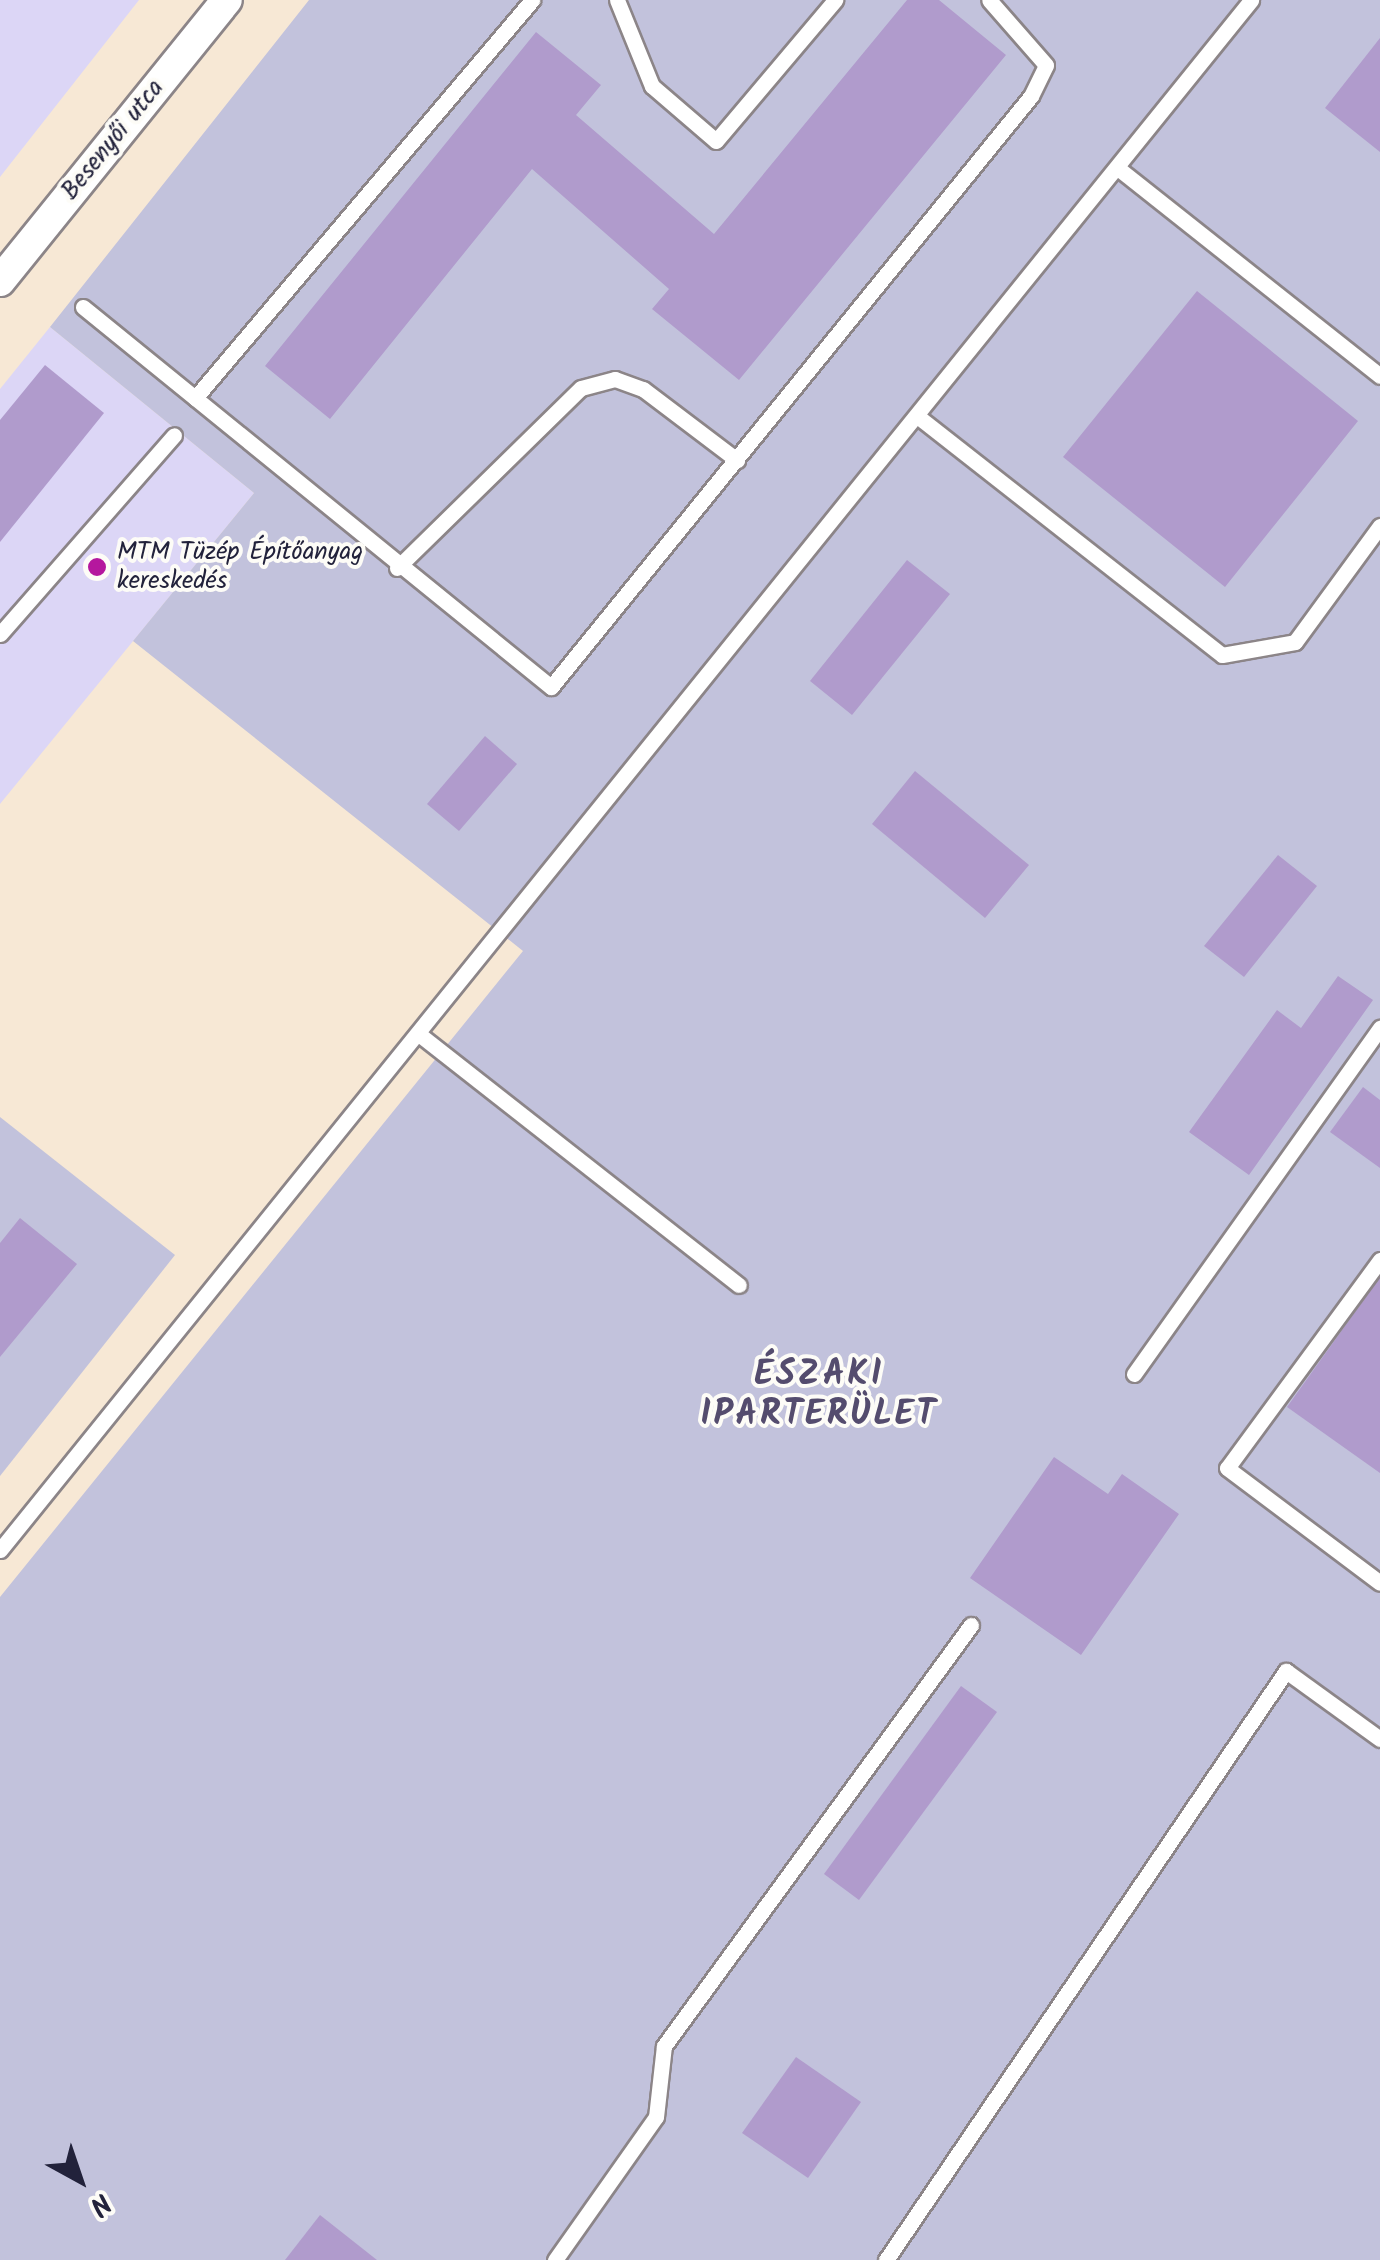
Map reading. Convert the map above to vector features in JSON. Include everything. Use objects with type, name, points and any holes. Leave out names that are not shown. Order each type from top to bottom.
[{"type":"street","name":"Besenyői utca","points":[[0,281],[227,0]]},
{"type":"lane","points":[[196,398],[532,0]]},
{"type":"lane","points":[[616,0],[652,86],[716,140],[836,0]]},
{"type":"lane","points":[[83,307],[397,568],[552,687],[1030,96],[1046,65],[989,0]]},
{"type":"lane","points":[[0,1550],[921,419],[1251,0]]},
{"type":"lane","points":[[1119,169],[1380,376]]},
{"type":"lane","points":[[397,568],[581,388],[615,379],[643,390],[736,460]]},
{"type":"lane","points":[[921,419],[1222,654],[1294,642],[1380,526]]},
{"type":"lane","points":[[0,634],[174,435]]},
{"type":"lane","points":[[1134,1374],[1380,1028]]},
{"type":"lane","points":[[420,1035],[740,1284]]},
{"type":"lane","points":[[1380,1260],[1227,1468],[1380,1583]]},
{"type":"lane","points":[[555,2260],[656,2118],[664,2046],[971,1624]]},
{"type":"lane","points":[[886,2260],[1286,1671],[1380,1740]]},
{"type":"shaded area","points":[[0,0],[139,0],[0,177]]},
{"type":"shaded area","points":[[309,0],[1380,0],[1380,2260],[0,2260],[0,1597],[523,951],[133,641],[254,493],[50,327]]},
{"type":"shaded area","name":"MTM Tüzép Építőanyag kereskedés","points":[[50,327],[254,493],[0,804],[0,389]]},
{"type":"shaded area","points":[[0,1117],[175,1255],[0,1476]]},
{"type":"building","points":[[907,0],[939,0],[1006,55],[739,380],[652,309],[669,289],[532,169],[330,419],[265,366],[536,32],[601,85],[576,115],[714,234]]},
{"type":"building","points":[[1380,38],[1380,152],[1325,108]]},
{"type":"building","points":[[1197,291],[1358,421],[1225,587],[1063,457]]},
{"type":"building","points":[[45,365],[104,413],[0,542],[0,420]]},
{"type":"building","points":[[907,560],[950,594],[852,715],[810,681]]},
{"type":"building","points":[[485,736],[517,764],[459,831],[427,804]]},
{"type":"building","points":[[915,771],[1029,865],[985,918],[872,824]]},
{"type":"building","points":[[1278,855],[1317,886],[1244,977],[1204,946]]},
{"type":"building","points":[[1338,976],[1373,1000],[1249,1175],[1189,1132],[1277,1010],[1301,1028]]},
{"type":"building","points":[[1363,1087],[1380,1100],[1380,1168],[1330,1132]]},
{"type":"building","points":[[20,1218],[77,1264],[0,1357],[0,1243]]},
{"type":"building","points":[[1380,1277],[1380,1473],[1287,1407]]},
{"type":"building","points":[[1054,1457],[1108,1494],[1122,1474],[1179,1514],[1081,1655],[970,1578]]},
{"type":"building","points":[[961,1686],[997,1712],[859,1900],[824,1874]]},
{"type":"building","points":[[796,2057],[861,2102],[808,2178],[742,2133]]},
{"type":"building","points":[[320,2215],[377,2260],[285,2260]]},
{"type":"place","name":"MTM Tüzép Építőanyag kereskedés","points":[[97,567]]},
{"type":"district","name":"ÉSZAKI IPARTERÜLET","points":[[819,1395]]}]
